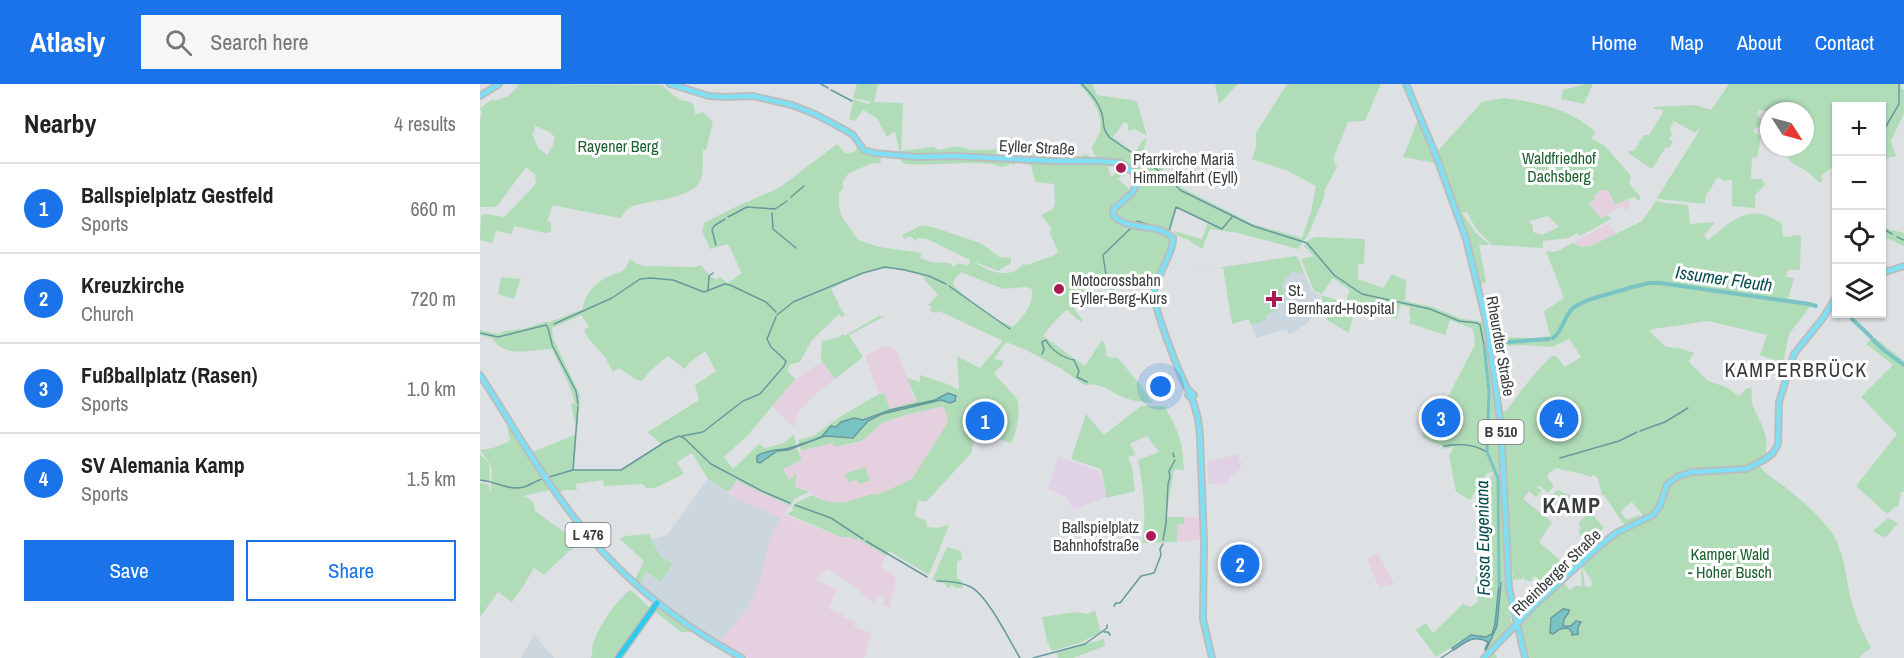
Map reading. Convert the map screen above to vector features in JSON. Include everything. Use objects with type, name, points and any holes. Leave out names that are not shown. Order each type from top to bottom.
[{"type":"highway","points":[[618,658],[657,603]]},
{"type":"main road","points":[[480,96],[499,84]]},
{"type":"main road","name":"Eyller Straße","points":[[670,84],[709,96],[725,98],[753,96],[792,105],[845,130],[853,135],[864,150],[874,153],[917,157],[1098,160],[1125,165],[1134,173],[1136,186],[1132,193],[1114,209],[1113,215],[1120,222],[1160,231],[1173,238],[1173,245],[1157,281],[1154,299],[1198,418],[1204,542],[1203,619],[1212,658]]},
{"type":"main road","name":"Rheurdter Straße","points":[[1406,84],[1435,153],[1466,239],[1487,325],[1501,427],[1509,588],[1516,624]]},
{"type":"main road","points":[[1886,271],[1904,266]]},
{"type":"main road","name":"Rheinberger Straße","points":[[1525,658],[1516,624],[1608,539],[1653,515],[1660,506],[1669,481],[1685,473],[1746,469],[1758,464],[1773,453],[1777,447],[1779,402],[1794,354],[1832,303]]},
{"type":"main road","name":"L 476","points":[[480,375],[568,510],[601,551],[657,603],[742,658]]},
{"type":"main road","points":[[1486,656],[1516,624]]},
{"type":"shaded area","points":[[1602,190],[1608,190],[1617,204],[1627,200],[1631,206],[1625,210],[1622,206],[1602,218],[1589,204],[1594,199],[1592,196]]},
{"type":"shaded area","points":[[1608,224],[1616,234],[1593,245],[1582,247],[1572,243]]},
{"type":"shaded area","name":"St. Bernhard-Hospital","points":[[1296,256],[1311,289],[1321,296],[1315,314],[1306,324],[1289,335],[1287,329],[1256,338],[1243,303],[1229,305],[1223,267]]},
{"type":"shaded area","points":[[883,346],[893,347],[898,353],[915,401],[911,404],[890,409],[884,393],[879,394],[865,356]]},
{"type":"shaded area","points":[[822,362],[835,379],[801,409],[794,427],[772,406],[795,379]]},
{"type":"shaded area","points":[[944,406],[948,422],[912,479],[876,495],[861,497],[842,504],[829,503],[795,487],[797,475],[789,480],[783,469],[802,461],[798,452],[833,443],[836,447],[854,444],[862,441],[882,423]]},
{"type":"shaded area","points":[[1239,454],[1239,461],[1242,462],[1239,471],[1230,475],[1227,485],[1208,484],[1207,462]]},
{"type":"shaded area","points":[[1058,456],[1100,472],[1107,497],[1073,510],[1067,497],[1048,489]]},
{"type":"shaded area","points":[[708,479],[735,498],[781,518],[770,538],[760,579],[751,602],[717,644],[638,587],[646,573],[661,582],[673,565],[660,556],[651,539],[667,535]]},
{"type":"shaded area","points":[[737,480],[791,506],[785,515],[841,537],[858,537],[886,556],[881,567],[894,576],[896,581],[889,608],[883,604],[885,597],[882,594],[873,603],[850,583],[827,569],[816,580],[836,589],[829,609],[843,614],[842,617],[856,621],[854,627],[872,633],[864,658],[749,658],[725,645],[717,644],[746,610],[770,539],[780,518],[735,498],[728,492]]},
{"type":"shaded area","points":[[1184,517],[1200,517],[1201,540],[1177,542],[1177,525],[1184,524]]},
{"type":"shaded area","points":[[1378,553],[1394,584],[1381,588],[1367,560]]},
{"type":"shaded area","points":[[534,635],[554,658],[521,658]]},
{"type":"green space","name":"Rayener Berg","points":[[518,84],[662,85],[677,99],[694,105],[695,115],[703,112],[713,122],[706,150],[703,150],[701,179],[690,191],[671,198],[633,206],[626,210],[621,218],[553,205],[547,221],[551,222],[551,232],[545,233],[514,226],[512,234],[496,231],[492,243],[480,240],[481,216],[485,214],[504,217],[536,184],[535,174],[526,167],[498,205],[480,207],[480,119],[482,114],[480,108],[493,99],[494,101],[508,96]],"holes":[[[535,126],[548,131],[555,137],[547,155],[538,148],[532,134]]]},
{"type":"green space","points":[[857,84],[878,84],[874,102],[903,103],[901,151],[933,147],[939,150],[955,146],[972,150],[1022,149],[1043,154],[1082,156],[1084,154],[1107,162],[1110,175],[1113,176],[1121,164],[1128,169],[1118,179],[1132,192],[1114,208],[1110,217],[1113,217],[1121,226],[1128,225],[1170,236],[1172,242],[1157,276],[1114,285],[1114,293],[1099,285],[1089,286],[1083,296],[1080,296],[1072,306],[1083,321],[1081,322],[1067,310],[1043,336],[1085,366],[1102,340],[1107,353],[1105,354],[1108,357],[1118,358],[1153,403],[1126,398],[1100,386],[1086,386],[1060,368],[1006,342],[994,359],[1004,361],[994,373],[1017,399],[1018,415],[1015,435],[1010,443],[974,430],[972,452],[926,502],[918,501],[915,516],[926,521],[927,527],[936,528],[949,525],[929,575],[889,551],[886,556],[858,537],[856,540],[851,537],[841,537],[787,514],[794,510],[791,509],[796,503],[812,495],[829,502],[844,502],[876,493],[877,495],[912,479],[948,422],[944,407],[940,407],[882,423],[862,441],[835,447],[832,443],[801,451],[798,440],[813,436],[841,416],[879,394],[884,393],[890,409],[917,401],[907,378],[920,382],[920,375],[959,390],[957,356],[980,368],[1003,341],[939,311],[935,313],[930,310],[932,307],[928,305],[938,295],[923,276],[895,269],[870,271],[831,289],[845,315],[842,317],[839,314],[812,340],[800,362],[791,364],[787,370],[795,379],[748,435],[724,457],[733,469],[759,444],[765,448],[784,443],[794,434],[796,445],[760,453],[760,461],[777,451],[796,447],[802,460],[783,469],[789,480],[797,474],[795,487],[809,492],[794,499],[791,506],[737,480],[728,492],[708,479],[692,453],[677,462],[684,474],[655,488],[646,488],[643,484],[604,486],[603,480],[576,484],[577,490],[565,490],[553,495],[550,490],[523,496],[532,501],[535,511],[563,531],[576,547],[544,575],[534,568],[512,602],[498,592],[480,617],[480,483],[488,484],[491,492],[492,474],[491,466],[480,450],[508,442],[510,439],[507,427],[510,422],[530,453],[577,434],[571,403],[575,404],[573,397],[552,349],[519,352],[504,349],[492,338],[480,335],[480,330],[498,334],[523,329],[550,322],[583,309],[595,285],[625,269],[630,259],[645,266],[695,267],[701,265],[716,280],[720,277],[728,283],[742,273],[728,244],[710,249],[702,231],[704,223],[779,188],[837,144],[846,154],[855,151],[858,146],[867,154],[882,155],[880,164],[872,163],[848,174],[839,193],[841,215],[858,240],[879,247],[922,253],[920,258],[931,262],[950,263],[954,267],[959,263],[968,266],[970,260],[927,239],[917,238],[916,241],[910,236],[904,239],[902,235],[922,225],[936,228],[977,242],[999,257],[1011,258],[1011,263],[998,271],[975,262],[986,269],[1000,273],[1013,272],[1023,264],[1027,265],[1058,252],[1050,233],[1051,228],[1041,215],[1053,209],[1055,205],[1054,184],[1035,182],[1031,165],[1017,162],[1014,165],[1010,163],[1000,167],[981,163],[902,163],[895,131],[887,137],[877,118],[863,110],[855,121],[849,119],[854,99],[867,104],[872,102],[853,98]],"holes":[[[961,272],[1003,289],[1025,287],[1032,289],[1031,301],[1027,310],[1013,327],[999,322],[973,303],[954,286],[953,281]],[[581,315],[589,327],[584,330],[588,338],[605,357],[613,372],[619,368],[642,381],[668,356],[685,369],[705,351],[716,371],[695,385],[699,400],[648,432],[661,444],[621,470],[574,470],[580,395],[553,338],[552,328]]]},
{"type":"green space","points":[[1079,84],[1092,84],[1097,95],[1137,101],[1147,136],[1134,129],[1128,131],[1128,124],[1124,122],[1113,137],[1134,153],[1143,140],[1147,139],[1141,158],[1147,151],[1166,165],[1162,171],[1182,188],[1253,224],[1302,238],[1311,212],[1316,186],[1288,171],[1252,159],[1256,147],[1256,133],[1287,84],[1381,84],[1365,121],[1348,122],[1333,159],[1337,167],[1324,191],[1325,195],[1308,235],[1298,249],[1238,233],[1210,229],[1202,249],[1176,235],[1174,231],[1202,239],[1208,223],[1177,208],[1170,231],[1175,237],[1174,240],[1168,233],[1118,219],[1114,213],[1135,191],[1135,167],[1130,168],[1119,161],[1095,156],[1092,148],[1099,133],[1100,117],[1092,100]]},
{"type":"green space","points":[[1215,84],[1238,84],[1219,104]]},
{"type":"green space","points":[[1593,84],[1584,104],[1561,99],[1563,90]]},
{"type":"green space","points":[[1729,84],[1774,84],[1774,87],[1775,84],[1901,84],[1901,89],[1904,90],[1904,113],[1891,141],[1896,156],[1886,158],[1886,102],[1832,102],[1832,167],[1821,176],[1823,179],[1820,183],[1808,172],[1789,161],[1789,156],[1814,156],[1814,102],[1760,102],[1760,110],[1757,115],[1760,118],[1760,126],[1754,129],[1754,132],[1760,135],[1760,142],[1757,158],[1752,157],[1751,179],[1762,179],[1765,185],[1755,195],[1755,208],[1732,206],[1732,180],[1724,181],[1718,177],[1705,197],[1705,204],[1657,198],[1700,127],[1695,133],[1674,121],[1669,139],[1673,142],[1669,148],[1666,147],[1652,169],[1628,153],[1634,151],[1644,135],[1649,135],[1662,114],[1663,110],[1654,109],[1654,107],[1695,105],[1711,110]]},
{"type":"green space","name":"Waldfriedhof Dachsberg","points":[[1504,98],[1516,100],[1553,108],[1576,118],[1596,133],[1591,138],[1604,145],[1631,176],[1629,183],[1641,198],[1638,201],[1633,197],[1615,204],[1608,190],[1602,190],[1593,196],[1595,199],[1589,204],[1601,218],[1608,215],[1611,219],[1580,236],[1577,233],[1568,238],[1543,241],[1543,248],[1492,245],[1476,229],[1467,212],[1462,213],[1476,233],[1490,245],[1479,245],[1486,282],[1480,284],[1439,164],[1403,157],[1418,120],[1433,156],[1482,102]],"holes":[[[1548,216],[1559,227],[1542,235],[1533,232],[1533,226],[1529,221]]]},
{"type":"green space","name":"Kamper Wald - Hoher Busch","points":[[1656,201],[1688,205],[1690,224],[1713,222],[1704,236],[1708,240],[1734,220],[1748,214],[1769,216],[1782,224],[1783,237],[1801,235],[1800,270],[1788,270],[1786,277],[1794,278],[1788,299],[1813,303],[1789,334],[1783,363],[1760,355],[1767,335],[1708,321],[1649,331],[1666,347],[1694,353],[1690,363],[1708,381],[1726,387],[1739,396],[1751,387],[1752,404],[1765,434],[1766,453],[1770,455],[1758,464],[1811,509],[1835,539],[1842,557],[1855,612],[1871,648],[1860,658],[1528,658],[1521,626],[1563,582],[1570,590],[1576,585],[1582,587],[1581,569],[1585,586],[1591,587],[1592,582],[1581,565],[1609,540],[1643,519],[1642,514],[1632,502],[1621,513],[1627,520],[1639,515],[1641,519],[1625,526],[1602,495],[1598,479],[1594,475],[1591,477],[1556,468],[1547,477],[1554,486],[1548,493],[1539,485],[1537,488],[1542,490],[1536,497],[1529,491],[1523,499],[1552,522],[1539,542],[1568,567],[1573,561],[1576,564],[1565,575],[1562,573],[1564,569],[1554,564],[1551,569],[1564,576],[1551,588],[1537,583],[1538,578],[1533,576],[1532,581],[1524,580],[1524,577],[1513,580],[1505,450],[1500,451],[1505,575],[1503,579],[1508,581],[1511,621],[1514,627],[1493,648],[1497,658],[1484,658],[1488,653],[1489,643],[1485,637],[1471,635],[1436,657],[1416,630],[1426,623],[1433,633],[1463,604],[1470,607],[1478,602],[1475,576],[1493,576],[1488,483],[1494,472],[1487,473],[1470,500],[1456,492],[1449,456],[1454,447],[1443,449],[1442,446],[1422,437],[1432,411],[1441,410],[1475,345],[1473,329],[1450,320],[1445,335],[1409,323],[1410,307],[1400,305],[1397,319],[1345,302],[1350,290],[1333,278],[1322,294],[1314,291],[1301,259],[1314,256],[1304,246],[1307,241],[1315,237],[1365,239],[1364,264],[1358,264],[1358,279],[1383,288],[1392,274],[1406,280],[1405,301],[1433,307],[1462,319],[1487,322],[1491,344],[1491,337],[1550,336],[1544,311],[1564,298],[1546,251],[1557,251],[1572,243],[1582,247],[1593,245],[1642,221]],"holes":[[[1569,339],[1581,357],[1565,367],[1556,356],[1551,356],[1506,411],[1499,411],[1491,347],[1523,345],[1552,347]]]},
{"type":"green space","points":[[1886,227],[1904,233],[1904,246],[1886,238]]},
{"type":"green space","points":[[1296,256],[1304,273],[1291,272],[1281,286],[1286,290],[1274,311],[1266,316],[1266,320],[1251,325],[1249,319],[1232,324],[1223,267]]},
{"type":"green space","points":[[501,277],[521,279],[514,299],[498,294]]},
{"type":"green space","points":[[1321,295],[1355,306],[1349,333],[1327,320]]},
{"type":"green space","points":[[879,316],[885,316],[849,335],[863,357],[835,379],[821,360],[822,341],[837,338],[843,334],[844,336]]},
{"type":"green space","points":[[1874,337],[1904,361],[1904,492],[1901,492],[1898,507],[1896,506],[1887,514],[1856,486],[1897,434],[1861,397],[1893,365],[1866,344]]},
{"type":"green space","points":[[1141,406],[1164,406],[1181,443],[1184,470],[1174,469],[1166,517],[1184,517],[1184,524],[1177,525],[1177,542],[1142,543],[1144,501],[1138,460],[1159,452],[1147,436],[1130,444],[1136,455],[1128,457],[1132,466],[1135,491],[1107,498],[1101,469],[1071,459],[1086,414],[1104,435]]},
{"type":"green space","points":[[480,454],[489,463],[490,482],[480,481]]},
{"type":"green space","points":[[865,467],[870,481],[858,484],[856,480],[849,482],[844,474]]},
{"type":"green space","points":[[1557,490],[1576,498],[1581,503],[1569,515],[1570,517],[1551,502],[1555,499],[1552,496]]},
{"type":"green space","points":[[1590,511],[1604,528],[1585,546],[1588,542],[1578,532],[1581,528],[1578,524]]},
{"type":"green space","points":[[1888,518],[1898,523],[1887,536],[1883,537],[1873,531]]},
{"type":"green space","points":[[649,534],[660,556],[673,564],[661,582],[646,572],[638,587],[633,583],[644,561],[620,539],[625,536]]},
{"type":"green space","points":[[947,547],[961,551],[962,560],[957,561],[957,578],[962,581],[963,588],[951,585],[950,588],[946,587],[946,584],[932,580]]},
{"type":"green space","points":[[631,590],[650,608],[615,658],[591,658],[595,638],[603,623],[621,598]]},
{"type":"green space","points":[[657,603],[698,632],[681,632],[656,612],[623,658],[620,658]]},
{"type":"green space","points":[[1095,610],[1101,632],[1080,643],[1052,651],[1047,641],[1042,617],[1075,612],[1088,614]]},
{"type":"green space","points":[[1104,639],[1105,646],[1073,658],[1058,658],[1056,652]]},
{"type":"water","points":[[948,393],[956,396],[955,401],[950,403],[941,400],[882,414],[868,421],[853,438],[825,436],[788,450],[777,451],[760,463],[757,462],[757,456],[760,454],[787,449],[816,439],[831,426],[836,427],[841,422],[854,418],[863,420],[890,410],[935,400]]},
{"type":"water","points":[[1499,583],[1501,583],[1497,626],[1487,648],[1489,658],[1487,658],[1485,649],[1488,642],[1483,640],[1470,640],[1454,650],[1452,648],[1471,635],[1486,637],[1492,634]]},
{"type":"water","points":[[1563,609],[1569,612],[1564,619],[1563,626],[1571,626],[1576,621],[1581,622],[1578,634],[1572,635],[1568,628],[1550,633],[1551,618]]},
{"type":"waterway","points":[[821,84],[828,88]]},
{"type":"waterway","points":[[1082,84],[1099,106],[1104,128],[1110,138],[1168,177],[1180,190],[1253,226],[1307,243],[1334,275],[1362,294],[1430,309],[1459,321],[1477,323],[1480,325],[1484,345]]},
{"type":"waterway","points":[[1886,126],[1899,104],[1899,84]]},
{"type":"waterway","points":[[831,90],[852,101]]},
{"type":"waterway","points":[[791,197],[804,186]]},
{"type":"waterway","points":[[728,217],[747,207],[775,209],[787,201]]},
{"type":"waterway","points":[[1137,221],[1169,231],[1176,207],[1222,229],[1232,217]]},
{"type":"waterway","points":[[772,213],[773,229],[796,248]]},
{"type":"waterway","points":[[716,245],[712,230],[725,219]]},
{"type":"waterway","points":[[1106,275],[1103,255],[1131,228]]},
{"type":"waterway","points":[[1886,230],[1892,234]]},
{"type":"waterway","points":[[1897,237],[1904,240]]},
{"type":"waterway","points":[[793,302],[863,273],[885,267],[929,276],[946,284]]},
{"type":"waterway","points":[[708,291],[709,276],[713,273]]},
{"type":"waterway","points":[[554,324],[612,298],[640,279],[651,278],[673,280],[704,292],[725,284],[730,285],[766,302],[776,312]]},
{"type":"waterway","name":"Issumer Fleuth","points":[[1629,288],[1660,283],[1816,306]]},
{"type":"waterway","points":[[949,286],[1010,329]]},
{"type":"waterway","name":"Issumer Fleuth","points":[[1553,338],[1559,332],[1568,314],[1576,306],[1626,289]]},
{"type":"waterway","points":[[777,315],[792,303]]},
{"type":"waterway","points":[[682,436],[703,432],[743,401],[760,394],[784,366],[786,361],[771,347],[767,339],[776,317]]},
{"type":"waterway","name":"Issumer Fleuth","points":[[1852,319],[1871,337]]},
{"type":"waterway","points":[[480,333],[498,337],[546,325],[552,344]]},
{"type":"waterway","name":"Issumer Fleuth","points":[[1495,343],[1549,339]]},
{"type":"waterway","points":[[1042,354],[1044,350],[1042,342],[1046,340],[1058,353],[1074,360],[1079,371],[1077,377],[1087,382]]},
{"type":"waterway","name":"Issumer Fleuth","points":[[1873,340],[1904,365]]},
{"type":"waterway","points":[[552,345],[576,391],[578,404]]},
{"type":"waterway","name":"Fossa Eugeniana","points":[[1484,345],[1489,391],[1487,452],[1498,478],[1499,586]]},
{"type":"waterway","points":[[573,469],[578,406]]},
{"type":"waterway","points":[[1640,431],[1665,422],[1688,408]]},
{"type":"waterway","points":[[1560,458],[1619,441],[1637,432]]},
{"type":"waterway","points":[[549,477],[573,470],[621,470],[665,442],[679,436],[711,464],[790,503]]},
{"type":"waterway","points":[[1444,446],[1466,445],[1487,452]]},
{"type":"waterway","points":[[1173,453],[1174,457]]},
{"type":"waterway","points":[[1163,540],[1169,471],[1175,460]]},
{"type":"waterway","points":[[480,480],[518,488],[542,479]]},
{"type":"waterway","points":[[795,505],[831,518],[863,539]]},
{"type":"waterway","points":[[866,541],[927,577]]},
{"type":"waterway","points":[[1114,606],[1120,603],[1141,576],[1154,573],[1163,544]]},
{"type":"waterway","points":[[937,581],[963,584],[978,592],[991,609],[1020,658]]},
{"type":"waterway","points":[[1033,658],[1085,644],[1107,628],[1107,625]]},
{"type":"waterway","points":[[1104,632],[1110,635]]},
{"type":"waterway","points":[[1441,658],[1453,650]]},
{"type":"place","name":"Pfarrkirche Mariä Himmelfahrt (Eyll)","points":[[1121,168]]},
{"type":"place","name":"Motocrossbahn Eyller-Berg-Kurs","points":[[1059,289]]},
{"type":"place","name":"St. Bernhard-Hospital","points":[[1274,299]]},
{"type":"place","name":"Fußballplatz (Rasen)","points":[[1441,418]]},
{"type":"place","name":"SV Alemania Kamp","points":[[1559,419]]},
{"type":"place","name":"Ballspielplatz Gestfeld","points":[[985,421]]},
{"type":"place","name":"Ballspielplatz Bahnhofstraße","points":[[1151,536]]},
{"type":"place","name":"Kreuzkirche","points":[[1240,564]]},
{"type":"district","name":"KAMPERBRÜCK","points":[[1796,370]]},
{"type":"district","name":"KAMP","points":[[1572,505]]}]
